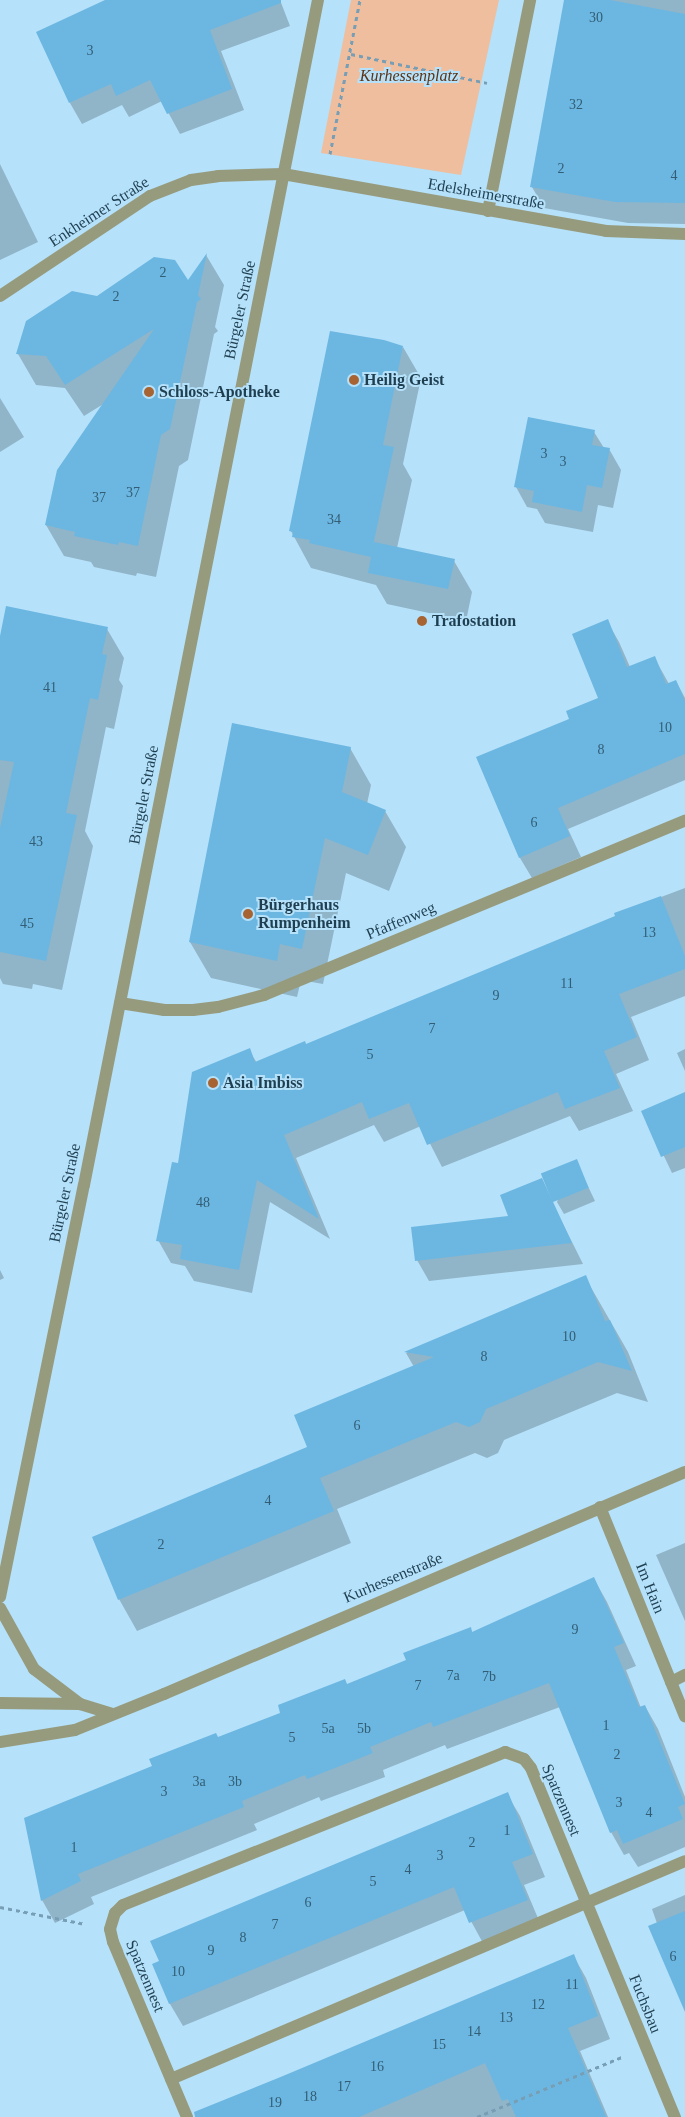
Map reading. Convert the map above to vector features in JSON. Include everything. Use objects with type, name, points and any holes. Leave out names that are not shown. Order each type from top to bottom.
[{"type":"street","name":"Bürgeler Straße","points":[[0,1597],[120,1003],[318,0]]},
{"type":"street","points":[[488,211],[530,0]]},
{"type":"street","name":"Edelsheimerstraße","points":[[283,174],[606,231],[685,234]]},
{"type":"street","name":"Enkheimer Straße","points":[[0,296],[150,196],[170,186],[191,180],[218,176],[283,174]]},
{"type":"street","name":"Pfaffenweg","points":[[120,1003],[164,1010],[193,1010],[218,1007],[264,995],[685,820]]},
{"type":"street","name":"Kurhessenstraße","points":[[0,1742],[75,1730],[164,1694],[600,1506],[685,1472]]},
{"type":"street","name":"Im Hain","points":[[600,1506],[685,1716]]},
{"type":"street","points":[[0,1608],[34,1669],[80,1704]]},
{"type":"street","points":[[670,1682],[685,1675]]},
{"type":"street","points":[[0,1703],[80,1704],[113,1714]]},
{"type":"street","name":"Spatzennest","points":[[171,2078],[113,1942],[110,1929],[115,1913],[123,1905],[505,1752],[524,1759],[531,1768],[586,1903]]},
{"type":"street","points":[[187,2117],[171,2078],[685,1861]]},
{"type":"street","name":"Fuchsbau","points":[[586,1903],[674,2117]]},
{"type":"path","points":[[324,182],[351,54],[360,0]]},
{"type":"path","points":[[351,54],[512,89]]},
{"type":"path","points":[[0,1907],[110,1929]]},
{"type":"path","points":[[477,2117],[645,2048]]},
{"type":"green space","name":"Kurhessenplatz","points":[[351,0],[499,0],[461,175],[321,153]]},
{"type":"building","points":[[105,0],[281,0],[281,3],[210,30],[232,89],[167,114],[150,80],[116,96],[111,84],[69,103],[36,32]]},
{"type":"building","points":[[564,0],[610,0],[685,14],[685,203],[615,202],[530,187]]},
{"type":"building","points":[[207,253],[198,295],[201,299],[197,302],[170,429],[161,435],[138,546],[119,542],[118,545],[74,536],[75,532],[45,525],[57,470],[154,329],[65,385],[46,356],[16,354],[26,321],[72,291],[97,296],[154,257],[175,260],[188,280]]},
{"type":"building","points":[[330,331],[384,340],[403,346],[383,445],[394,447],[371,555],[374,542],[455,559],[448,589],[368,573],[371,557],[309,543],[310,540],[292,537],[293,532],[289,531]]},
{"type":"building","points":[[528,417],[595,430],[592,445],[610,448],[602,488],[587,485],[582,512],[532,502],[534,491],[514,487]]},
{"type":"building","points":[[6,606],[108,627],[102,654],[107,655],[98,700],[90,698],[66,813],[77,815],[46,961],[0,952],[0,828],[14,762],[0,760],[0,636]]},
{"type":"building","points":[[608,619],[627,667],[655,656],[666,684],[676,680],[685,701],[685,754],[558,808],[570,836],[519,858],[476,757],[569,719],[566,711],[598,698],[572,634]]},
{"type":"building","points":[[232,723],[351,747],[342,792],[386,810],[368,855],[325,838],[302,949],[280,944],[277,961],[189,942]]},
{"type":"building","points":[[661,896],[685,956],[685,969],[619,994],[637,1037],[604,1051],[620,1088],[565,1109],[558,1092],[427,1145],[409,1103],[369,1119],[362,1102],[284,1135],[319,1219],[257,1180],[239,1270],[180,1259],[182,1245],[156,1241],[172,1162],[178,1163],[192,1072],[250,1048],[255,1062],[305,1041],[306,1044],[615,916],[614,913]]},
{"type":"building","points":[[685,1092],[685,1147],[661,1157],[641,1111]]},
{"type":"building","points":[[577,1159],[589,1188],[552,1202],[541,1174]]},
{"type":"building","points":[[542,1178],[572,1243],[415,1261],[411,1227],[508,1216],[500,1195]]},
{"type":"building","points":[[586,1275],[605,1321],[610,1320],[632,1371],[598,1362],[486,1409],[480,1422],[469,1427],[456,1422],[320,1478],[334,1511],[118,1600],[92,1537],[307,1447],[294,1415],[434,1357],[404,1352]]},
{"type":"building","points":[[594,1577],[624,1643],[614,1647],[639,1707],[645,1705],[685,1804],[678,1807],[683,1819],[623,1844],[617,1830],[610,1833],[549,1683],[433,1727],[431,1722],[370,1747],[373,1753],[307,1779],[305,1775],[242,1801],[244,1807],[78,1874],[81,1881],[41,1901],[24,1818],[152,1766],[149,1759],[216,1733],[218,1737],[280,1713],[278,1705],[345,1679],[347,1684],[406,1660],[403,1653],[471,1627],[472,1632]]},
{"type":"building","points":[[508,1792],[533,1854],[512,1862],[528,1900],[469,1923],[454,1887],[169,2004],[152,1964],[159,1961],[150,1941]]},
{"type":"building","points":[[685,1911],[685,2012],[648,1926]]},
{"type":"building","points":[[574,1954],[598,2016],[568,2028],[606,2117],[516,2117],[508,2099],[502,2101],[485,2063],[359,2117],[195,2117],[194,2112]]},
{"type":"place","name":"Heilig Geist","points":[[354,380]]},
{"type":"place","name":"Schloss-Apotheke","points":[[149,392]]},
{"type":"place","name":"Trafostation","points":[[422,621]]},
{"type":"place","name":"Bürgerhaus Rumpenheim","points":[[248,914]]},
{"type":"place","name":"Asia Imbiss","points":[[213,1083]]}]
